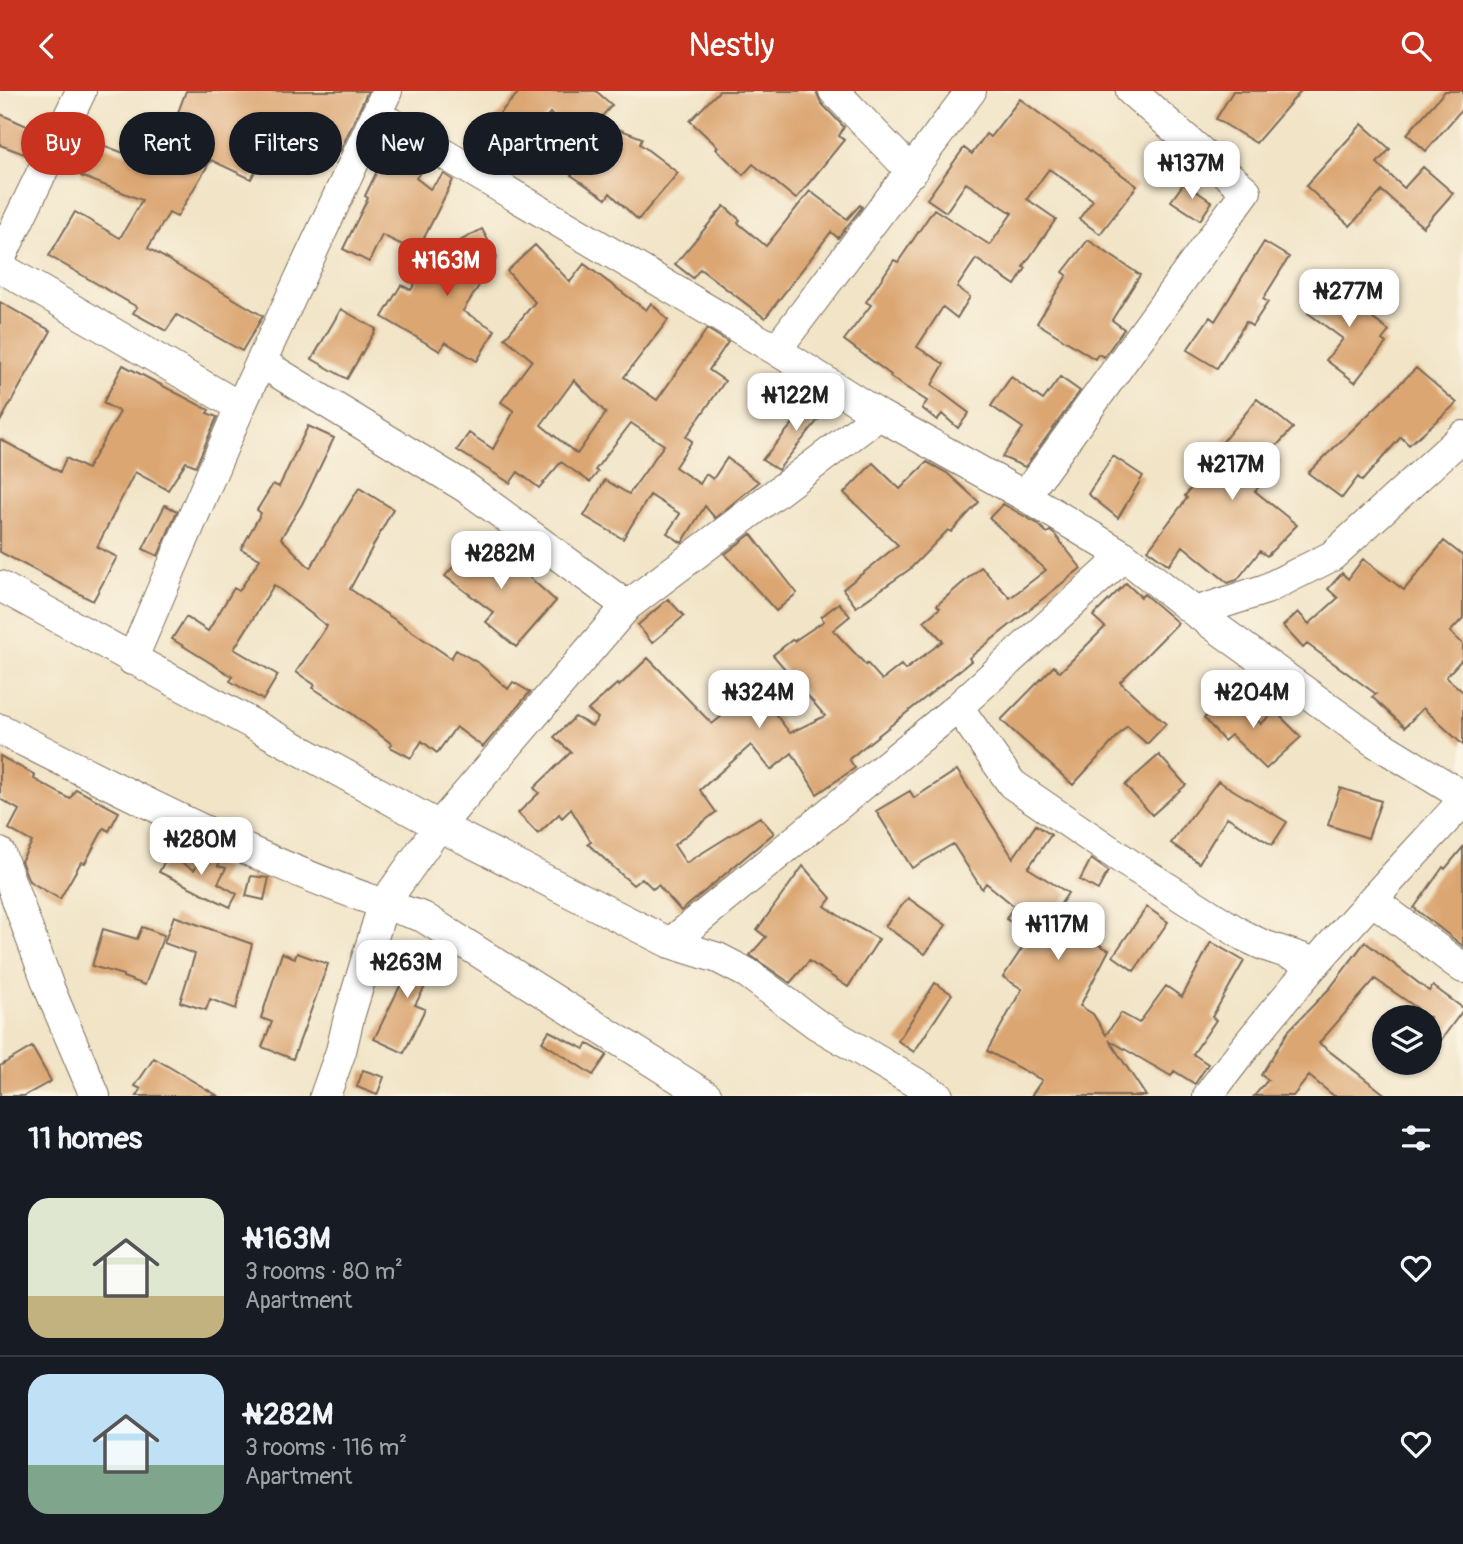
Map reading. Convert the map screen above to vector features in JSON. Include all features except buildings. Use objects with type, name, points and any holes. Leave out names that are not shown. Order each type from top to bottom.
[{"type":"street","points":[[0,259],[81,91]]},
{"type":"street","points":[[834,91],[912,172]]},
{"type":"street","points":[[776,349],[971,91]]},
{"type":"street","points":[[1025,496],[1246,191],[1131,91]]},
{"type":"street","points":[[132,660],[240,407],[381,102],[879,415],[1025,496],[1124,556],[1195,612],[1375,742],[1463,799],[1316,963],[1242,1050],[1208,1096]]},
{"type":"street","points":[[0,267],[240,407]]},
{"type":"street","points":[[262,363],[465,487],[627,606]]},
{"type":"street","points":[[325,1096],[341,1051],[383,905],[439,826],[627,606],[879,415]]},
{"type":"street","points":[[1195,612],[1266,589],[1332,556],[1463,436]]},
{"type":"street","points":[[670,943],[958,707],[1124,556]]},
{"type":"street","points":[[0,586],[439,826],[670,943],[718,958],[747,972],[816,1024],[938,1096]]},
{"type":"street","points":[[958,707],[1012,784],[1030,797],[1244,936],[1316,963]]},
{"type":"street","points":[[0,729],[206,833],[383,905],[423,917],[707,1096]]},
{"type":"street","points":[[0,853],[50,989],[95,1096]]},
{"type":"street","points":[[1372,900],[1451,962],[1463,968]]}]
